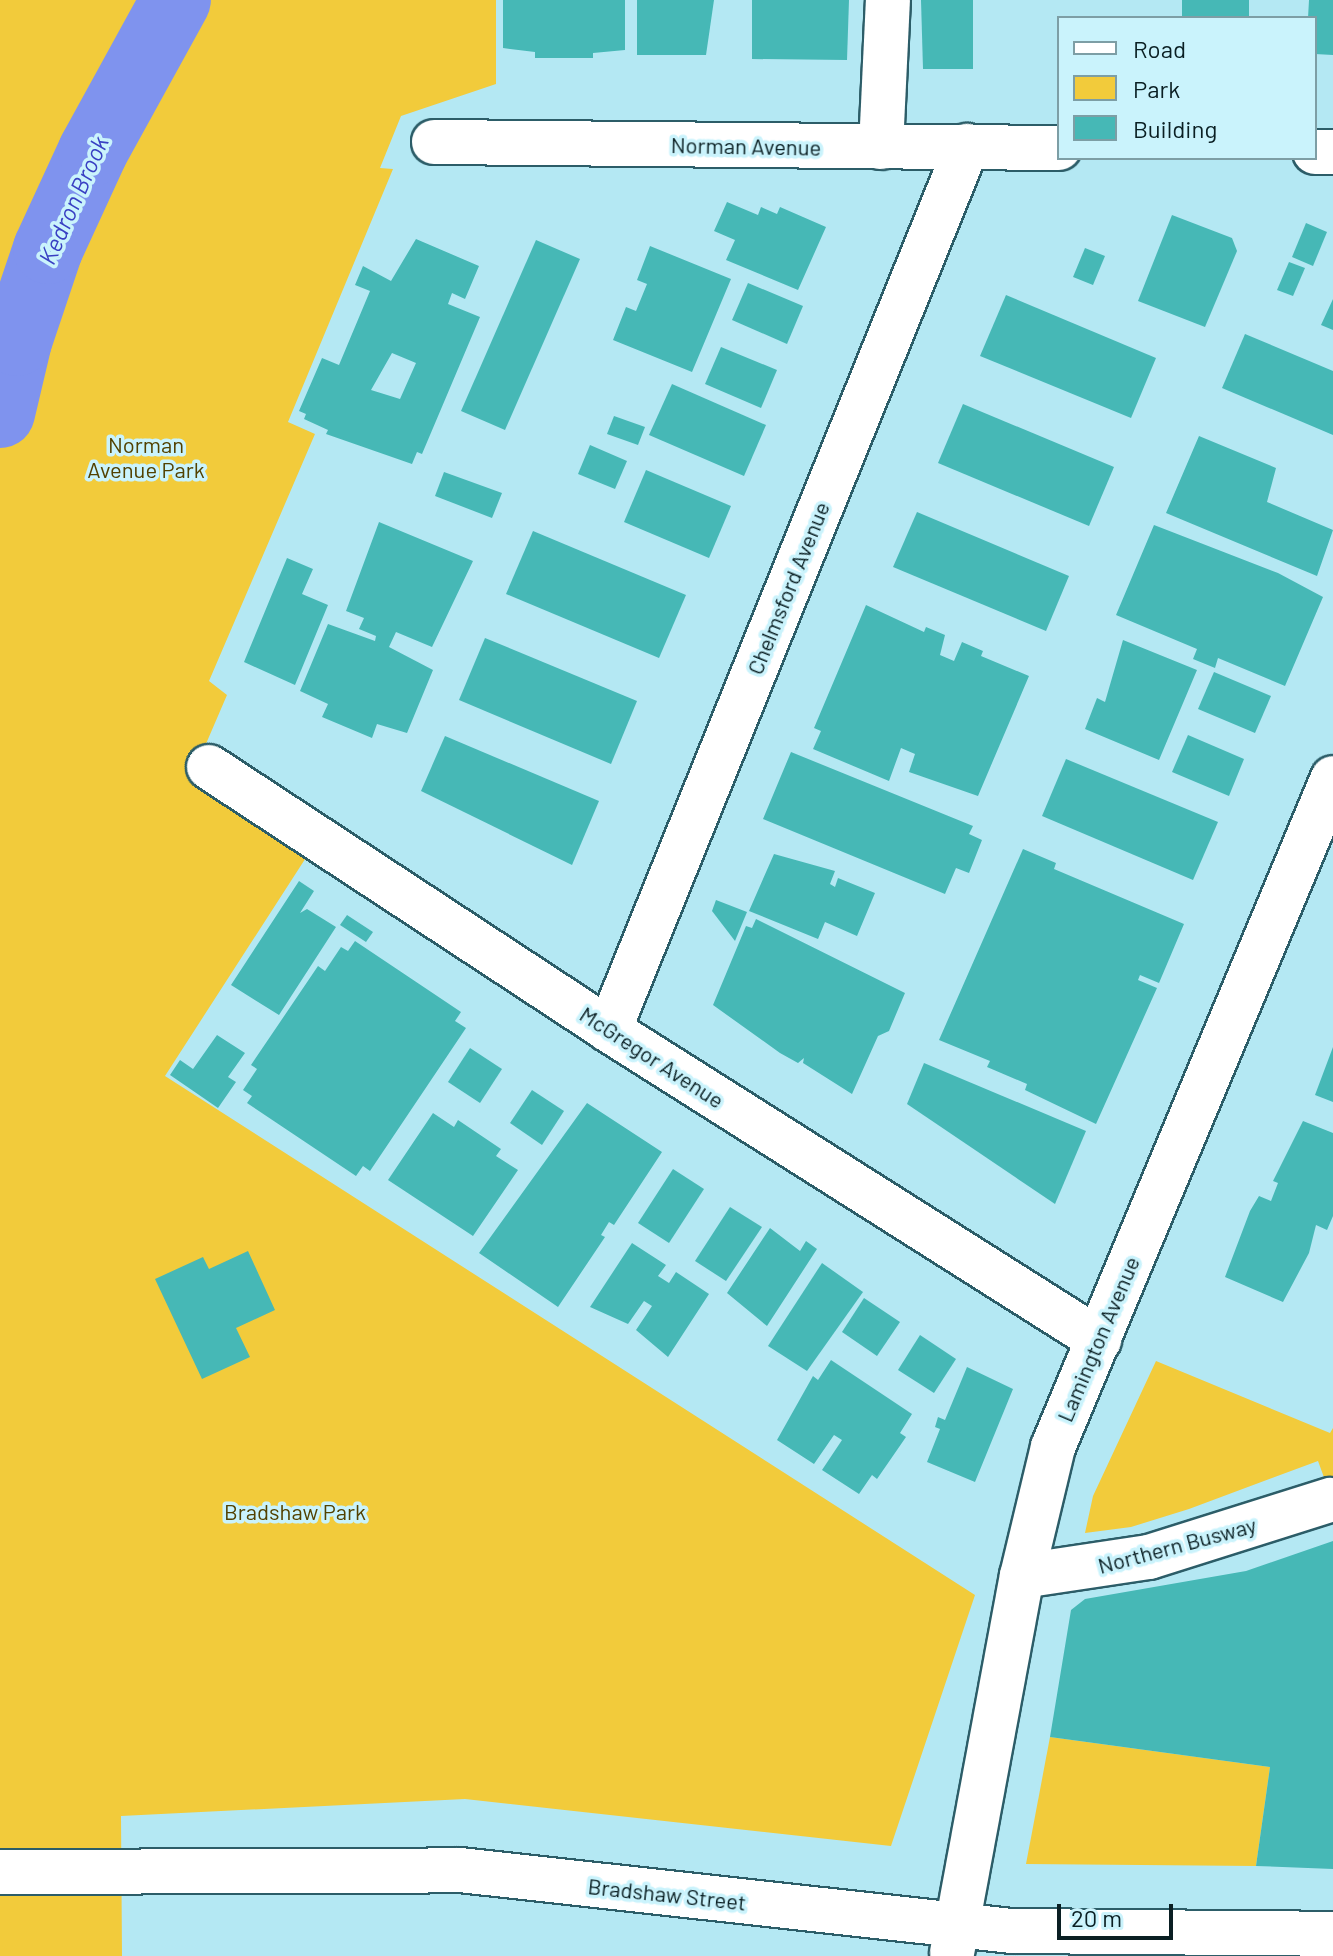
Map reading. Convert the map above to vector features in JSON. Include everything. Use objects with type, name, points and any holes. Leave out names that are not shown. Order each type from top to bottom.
[{"type":"street","points":[[881,147],[888,0]]},
{"type":"street","name":"Norman Avenue","points":[[434,142],[1057,148]]},
{"type":"street","name":"Chelmsford Avenue","points":[[609,1030],[967,146]]},
{"type":"street","name":"McGregor Avenue","points":[[209,767],[609,1030],[1099,1340]]},
{"type":"street","name":"Lamington Avenue","points":[[948,1946],[971,1867],[1022,1576],[1049,1457],[1333,778]]},
{"type":"street","name":"Northern Busway","points":[[1022,1576],[1149,1557],[1330,1500]]},
{"type":"street","name":"Bradshaw Street","points":[[0,1872],[460,1870],[948,1946],[1091,1935],[1333,1934]]},
{"type":"green space","name":"Bradshaw Park","points":[[0,0],[496,0],[496,84],[401,116],[380,168],[393,169],[288,422],[315,434],[209,681],[227,695],[193,774],[309,853],[165,1076],[975,1595],[891,1846],[465,1799],[121,1816],[122,1956],[0,1956]]},
{"type":"green space","points":[[1156,1361],[1330,1433],[1333,1428],[1333,1502],[1318,1461],[1131,1527],[1085,1533],[1093,1496]]},
{"type":"green space","points":[[1050,1737],[1270,1767],[1256,1866],[1026,1864]]},
{"type":"building","points":[[503,0],[625,0],[625,50],[593,53],[593,58],[535,58],[535,52],[503,48]]},
{"type":"building","points":[[637,0],[714,0],[706,55],[637,55]]},
{"type":"building","points":[[752,0],[849,0],[847,60],[752,59]]},
{"type":"building","points":[[921,0],[973,0],[973,69],[923,69]]},
{"type":"building","points":[[1182,0],[1249,0],[1249,16],[1182,16]]},
{"type":"building","points":[[1309,0],[1333,0],[1333,55],[1317,54],[1317,16],[1308,16]]},
{"type":"building","points":[[727,202],[758,215],[761,207],[777,214],[780,207],[826,227],[798,290],[726,260],[735,240],[714,231]]},
{"type":"building","points":[[1172,215],[1232,238],[1237,251],[1205,327],[1138,301]]},
{"type":"building","points":[[1306,223],[1327,232],[1313,266],[1292,257]]},
{"type":"building","points":[[416,239],[479,266],[465,299],[452,293],[448,304],[480,317],[422,454],[417,452],[412,464],[326,434],[328,430],[304,419],[306,414],[299,411],[322,358],[339,365],[370,291],[355,285],[363,266],[391,281]],"holes":[[[392,353],[416,363],[400,399],[371,390]]]},
{"type":"building","points":[[536,240],[580,259],[505,430],[461,411]]},
{"type":"building","points":[[650,246],[731,279],[692,372],[613,340],[626,307],[636,311],[647,284],[637,280]]},
{"type":"building","points":[[1085,248],[1105,256],[1093,285],[1073,277]]},
{"type":"building","points":[[1289,262],[1305,268],[1293,296],[1277,290]]},
{"type":"building","points":[[748,283],[803,306],[787,344],[732,320]]},
{"type":"building","points":[[1006,295],[1156,358],[1131,418],[980,356]]},
{"type":"building","points":[[1333,299],[1333,330],[1321,325]]},
{"type":"building","points":[[1245,334],[1333,371],[1333,435],[1222,388]]},
{"type":"building","points":[[721,347],[777,370],[761,408],[705,384]]},
{"type":"building","points":[[672,384],[766,425],[744,476],[649,435]]},
{"type":"building","points":[[963,404],[1114,467],[1089,526],[938,463]]},
{"type":"building","points":[[614,416],[645,427],[638,445],[607,434]]},
{"type":"building","points":[[1199,436],[1276,468],[1267,502],[1333,530],[1317,576],[1166,513]]},
{"type":"building","points":[[590,445],[627,461],[615,489],[578,474]]},
{"type":"building","points":[[646,470],[731,506],[709,558],[624,522]]},
{"type":"building","points":[[444,472],[502,493],[492,518],[435,496]]},
{"type":"building","points":[[917,512],[1069,576],[1046,631],[893,567]]},
{"type":"building","points":[[379,522],[473,561],[432,647],[396,632],[389,647],[433,670],[407,733],[377,724],[372,738],[322,717],[328,704],[300,691],[328,624],[375,641],[376,636],[359,629],[364,618],[346,611]]},
{"type":"building","points":[[1154,525],[1278,573],[1323,597],[1285,686],[1218,658],[1215,668],[1193,659],[1197,649],[1116,615]]},
{"type":"building","points":[[533,531],[686,595],[659,658],[506,594]]},
{"type":"building","points":[[287,558],[313,569],[302,594],[328,605],[295,685],[244,662]]},
{"type":"building","points":[[866,605],[924,632],[926,627],[945,635],[940,655],[954,661],[962,642],[983,651],[981,656],[1029,676],[978,796],[909,772],[915,754],[901,748],[889,781],[813,749],[821,731],[814,728]]},
{"type":"building","points":[[485,638],[637,701],[611,764],[459,700]]},
{"type":"building","points":[[1123,640],[1197,670],[1159,760],[1085,729],[1097,698],[1105,702]]},
{"type":"building","points":[[1214,672],[1271,696],[1255,733],[1198,709]]},
{"type":"building","points":[[1188,735],[1244,759],[1229,796],[1172,772]]},
{"type":"building","points":[[445,736],[599,801],[572,865],[421,791]]},
{"type":"building","points":[[791,752],[973,826],[969,834],[982,840],[969,873],[956,868],[945,894],[763,819]]},
{"type":"building","points":[[1066,759],[1218,822],[1193,880],[1042,816]]},
{"type":"building","points":[[1023,849],[1056,863],[1054,869],[1184,924],[1159,983],[1140,975],[1138,980],[1157,988],[1096,1124],[1025,1090],[1027,1084],[987,1067],[990,1061],[939,1040]]},
{"type":"building","points":[[774,854],[835,871],[830,884],[835,887],[838,878],[875,893],[857,936],[825,922],[818,939],[749,911]]},
{"type":"building","points":[[299,881],[314,891],[300,913],[307,909],[336,927],[279,1015],[231,985]]},
{"type":"building","points":[[716,900],[747,912],[735,941],[712,911]]},
{"type":"building","points":[[347,915],[373,932],[366,942],[340,925]]},
{"type":"building","points":[[756,919],[905,993],[889,1031],[878,1036],[852,1094],[803,1063],[804,1058],[798,1063],[780,1053],[713,1005],[746,926],[752,928]]},
{"type":"building","points":[[355,941],[461,1012],[455,1021],[466,1028],[370,1171],[363,1166],[356,1176],[247,1103],[252,1096],[243,1090],[257,1069],[251,1065],[318,966],[325,971],[341,947],[348,951]]},
{"type":"building","points":[[217,1035],[245,1053],[228,1077],[236,1082],[218,1108],[170,1075],[180,1060],[193,1069]]},
{"type":"building","points":[[1333,1047],[1333,1102],[1315,1095]]},
{"type":"building","points":[[470,1048],[502,1069],[480,1103],[448,1082]]},
{"type":"building","points":[[924,1063],[1086,1131],[1055,1204],[907,1104]]},
{"type":"building","points":[[532,1090],[564,1111],[542,1145],[510,1123]]},
{"type":"building","points":[[587,1103],[662,1152],[614,1225],[609,1222],[601,1235],[605,1237],[558,1307],[479,1253]]},
{"type":"building","points":[[433,1113],[454,1127],[458,1120],[501,1149],[496,1156],[518,1170],[473,1236],[388,1180]]},
{"type":"building","points":[[1303,1121],[1333,1133],[1333,1216],[1327,1230],[1316,1225],[1309,1253],[1283,1302],[1225,1277],[1250,1211],[1259,1196],[1271,1201],[1278,1183],[1273,1181]]},
{"type":"building","points":[[673,1169],[704,1189],[669,1243],[638,1223]]},
{"type":"building","points":[[730,1207],[762,1227],[726,1281],[695,1261]]},
{"type":"building","points":[[770,1228],[800,1251],[806,1241],[817,1249],[767,1326],[727,1293]]},
{"type":"building","points":[[632,1243],[666,1265],[658,1276],[669,1283],[676,1272],[709,1294],[668,1357],[636,1330],[652,1306],[644,1301],[628,1324],[590,1307]]},
{"type":"building","points":[[248,1251],[275,1310],[236,1328],[250,1357],[202,1379],[155,1279],[203,1257],[209,1269]]},
{"type":"building","points":[[822,1263],[863,1292],[807,1371],[768,1346]]},
{"type":"building","points":[[864,1298],[900,1322],[877,1356],[842,1332]]},
{"type":"building","points":[[920,1335],[956,1359],[934,1393],[898,1370]]},
{"type":"building","points":[[831,1360],[912,1414],[900,1433],[906,1437],[877,1479],[872,1475],[859,1494],[822,1470],[842,1440],[834,1435],[814,1464],[777,1440],[813,1376],[818,1380]]},
{"type":"building","points":[[967,1367],[1013,1389],[975,1482],[927,1462],[940,1429],[935,1427],[938,1417],[945,1420]]},
{"type":"building","points":[[1333,1541],[1333,1869],[1256,1866],[1270,1767],[1050,1737],[1071,1610],[1085,1599],[1246,1571]]},
{"type":"waterway","name":"Kedron Brook","points":[[0,413],[17,341],[48,249],[93,151],[176,0]]},
{"type":"park label","name":"Norman Avenue Park","points":[[146,456]]}]
